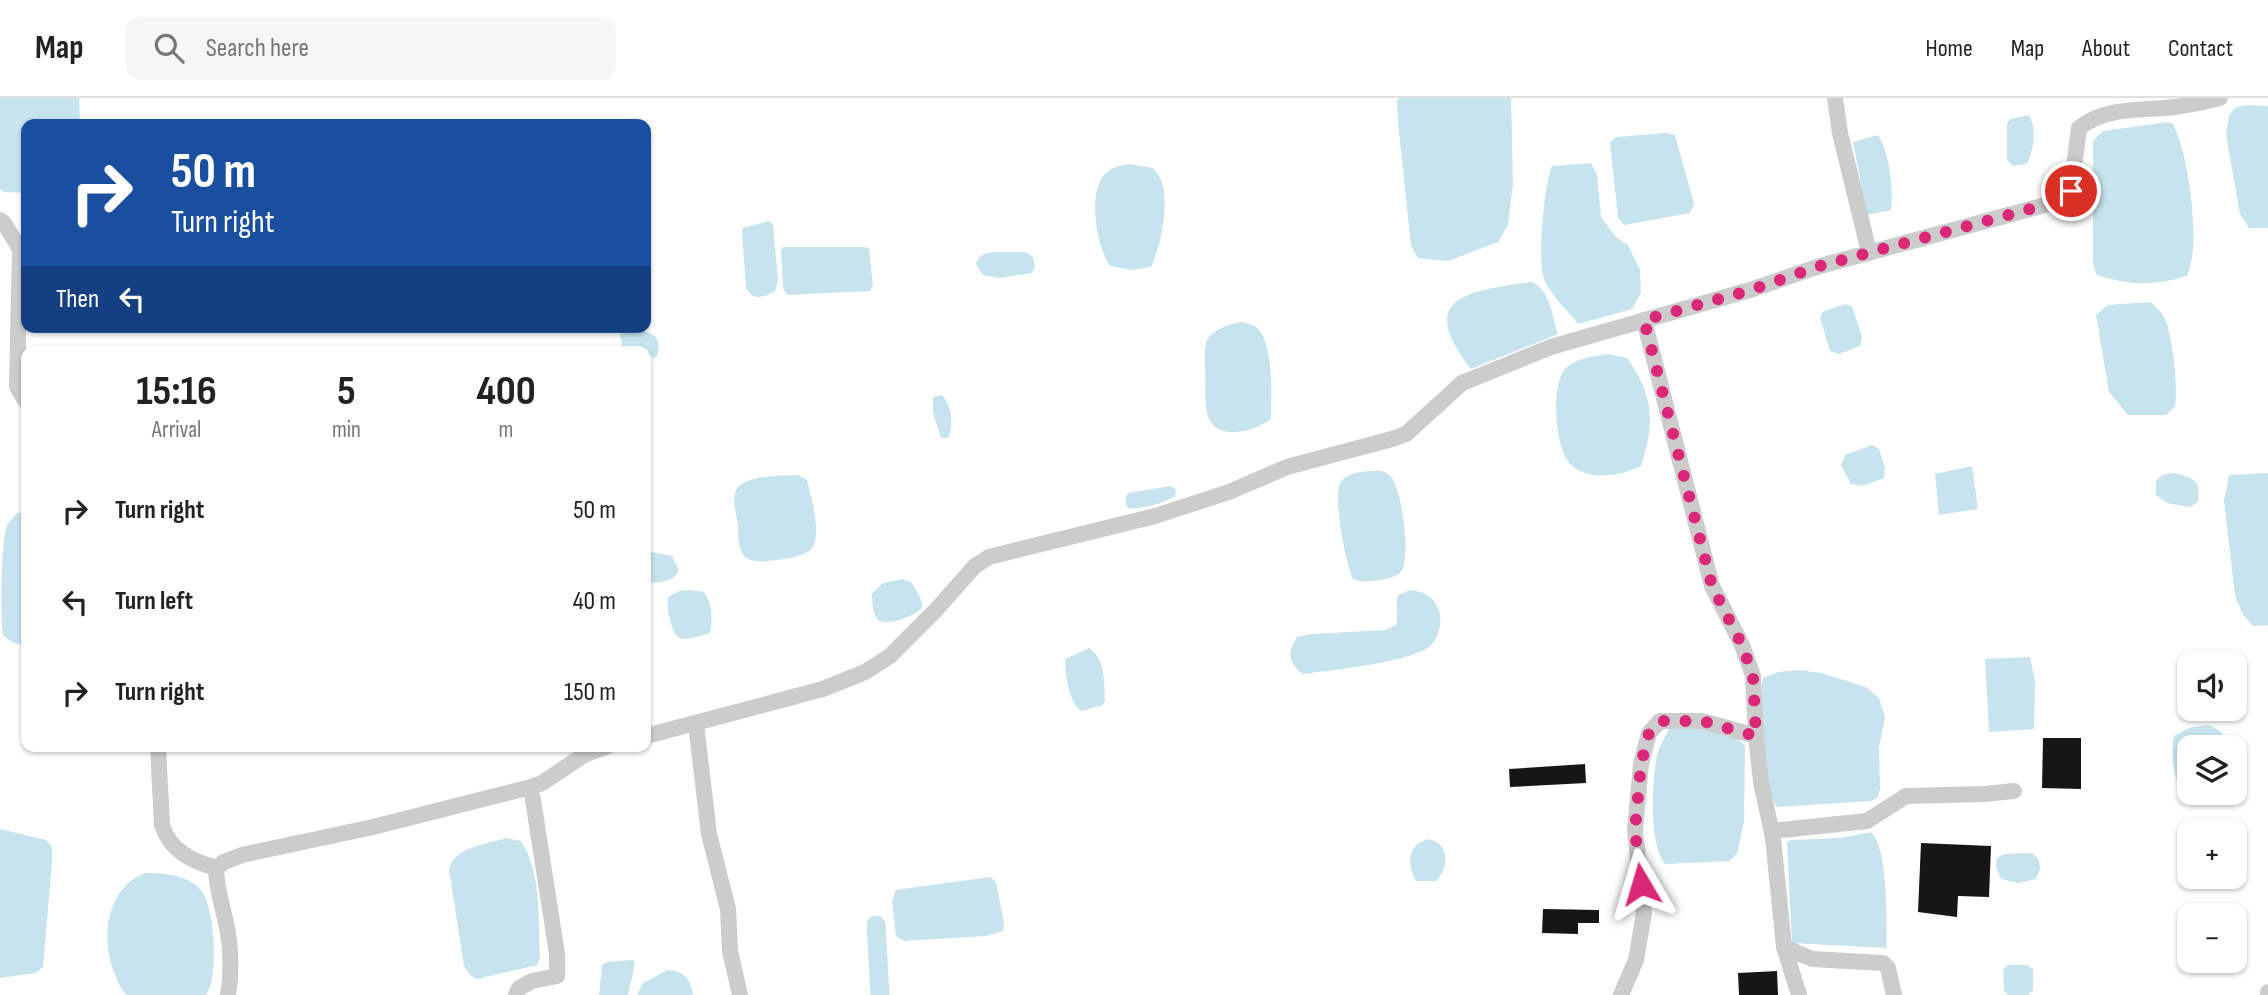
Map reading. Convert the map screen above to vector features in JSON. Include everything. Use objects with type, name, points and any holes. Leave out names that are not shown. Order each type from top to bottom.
[{"type":"street","points":[[1835,98],[1840,133],[1869,252]]},
{"type":"street","points":[[651,735],[823,689],[865,672],[890,656],[935,611],[975,565],[989,557],[1155,516],[1229,492],[1287,467],[1406,434],[1462,383],[1551,347],[1726,297],[1869,252],[2066,198],[2071,191],[2075,174],[2079,128],[2089,120],[2106,112],[2175,107],[2220,98]]},
{"type":"street","points":[[0,220],[5,223],[20,249],[17,387],[21,394]]},
{"type":"street","points":[[1644,320],[1712,586],[1742,645],[1753,676],[1761,782],[1772,831],[1784,947],[1799,995]]},
{"type":"street","points":[[1621,995],[1636,960],[1644,913],[1635,830],[1641,764],[1649,733],[1660,721],[1702,721],[1756,736]]},
{"type":"street","points":[[696,724],[709,834],[728,909],[730,951],[740,995]]},
{"type":"street","points":[[158,752],[162,825],[165,834],[181,853],[199,863],[216,868]]},
{"type":"street","points":[[216,868],[242,855],[373,827],[531,787],[593,752]]},
{"type":"street","points":[[516,995],[519,988],[531,981],[556,975],[558,954],[531,787]]},
{"type":"street","points":[[1772,831],[1867,821],[1906,796],[2014,791]]},
{"type":"street","points":[[216,868],[216,883],[227,926],[230,980],[228,995]]},
{"type":"street","points":[[1784,947],[1812,959],[1883,963],[1888,968],[1894,995]]},
{"type":"water","points":[[0,98],[79,98],[80,119],[21,119],[21,193],[4,192],[0,189]]},
{"type":"water","points":[[1399,98],[1511,98],[1513,184],[1508,225],[1498,242],[1448,261],[1418,258],[1411,246],[1398,122]]},
{"type":"water","points":[[2245,105],[2268,106],[2268,228],[2249,228],[2240,214],[2226,135],[2229,115],[2235,108]]},
{"type":"water","points":[[2029,115],[2034,133],[2031,152],[2027,164],[2013,166],[2007,160],[2007,124],[2010,119]]},
{"type":"water","points":[[2168,122],[2173,124],[2183,152],[2192,202],[2193,251],[2188,275],[2166,281],[2142,283],[2118,281],[2096,274],[2093,263],[2093,141],[2103,131]]},
{"type":"water","points":[[1666,133],[1675,135],[1694,204],[1690,213],[1624,225],[1618,218],[1610,142],[1616,137]]},
{"type":"water","points":[[1878,135],[1890,171],[1891,210],[1867,215],[1853,142]]},
{"type":"water","points":[[1591,163],[1597,174],[1601,217],[1616,237],[1628,245],[1640,270],[1641,293],[1632,309],[1578,324],[1545,282],[1541,253],[1543,220],[1552,166]]},
{"type":"water","points":[[1129,164],[1153,168],[1162,182],[1165,202],[1161,237],[1151,267],[1132,270],[1110,266],[1101,247],[1095,208],[1099,184],[1104,175],[1112,169]]},
{"type":"water","points":[[770,221],[773,225],[778,280],[775,291],[755,297],[746,288],[742,232],[743,228]]},
{"type":"water","points":[[783,247],[865,247],[869,249],[873,285],[870,291],[787,295],[783,288]]},
{"type":"water","points":[[1026,252],[1033,257],[1035,267],[1032,273],[999,278],[983,275],[976,264],[979,258],[984,254]]},
{"type":"water","points":[[1531,282],[1546,296],[1558,334],[1471,369],[1455,345],[1448,326],[1449,312],[1456,302],[1470,294]]},
{"type":"water","points":[[2151,302],[2163,315],[2170,334],[2175,373],[2175,406],[2166,415],[2128,415],[2109,392],[2096,315],[2108,305]]},
{"type":"water","points":[[1845,304],[1852,306],[1862,337],[1860,346],[1839,354],[1830,351],[1820,318],[1822,312]]},
{"type":"water","points":[[1240,322],[1256,327],[1266,345],[1271,370],[1271,419],[1247,430],[1228,432],[1213,425],[1208,417],[1204,356],[1207,340],[1213,333]]},
{"type":"water","points":[[650,333],[658,341],[657,356],[651,357],[651,346],[623,346],[620,335]]},
{"type":"water","points":[[1608,354],[1627,358],[1643,384],[1649,410],[1649,436],[1641,466],[1612,475],[1591,474],[1573,467],[1567,460],[1557,426],[1556,398],[1558,385],[1567,367],[1576,361]]},
{"type":"water","points":[[942,395],[951,415],[948,438],[941,438],[933,413],[933,397]]},
{"type":"water","points":[[1872,445],[1879,449],[1885,468],[1884,478],[1863,486],[1851,484],[1841,465],[1845,455]]},
{"type":"water","points":[[1972,466],[1978,509],[1939,515],[1935,474]]},
{"type":"water","points":[[1382,471],[1391,477],[1399,495],[1404,525],[1404,566],[1400,573],[1393,577],[1360,581],[1353,579],[1347,560],[1339,514],[1339,489],[1341,482],[1349,475]]},
{"type":"water","points":[[2174,473],[2195,481],[2198,502],[2190,507],[2167,503],[2156,495],[2156,481],[2162,475]]},
{"type":"water","points":[[2268,473],[2268,625],[2253,626],[2243,615],[2235,596],[2224,501],[2229,475]]},
{"type":"water","points":[[798,475],[807,480],[813,505],[816,534],[812,548],[786,559],[748,559],[739,542],[734,501],[738,487],[762,477]]},
{"type":"water","points":[[1171,486],[1176,490],[1175,496],[1164,502],[1129,509],[1126,505],[1128,493]]},
{"type":"water","points":[[17,513],[21,513],[21,644],[7,639],[3,634],[1,598],[5,533]]},
{"type":"water","points":[[651,552],[672,556],[679,571],[673,578],[651,583]]},
{"type":"water","points":[[903,579],[911,582],[920,597],[922,607],[902,619],[888,622],[878,620],[872,594],[883,583]]},
{"type":"water","points":[[1410,590],[1428,596],[1439,610],[1438,632],[1434,642],[1426,649],[1384,662],[1303,674],[1294,666],[1291,652],[1297,637],[1385,630],[1396,625],[1398,595]]},
{"type":"water","points":[[679,591],[704,592],[707,596],[711,628],[710,633],[684,639],[679,638],[673,629],[668,611],[668,597]]},
{"type":"water","points":[[1089,648],[1099,658],[1105,701],[1103,705],[1081,711],[1073,702],[1065,659]]},
{"type":"water","points":[[2030,657],[2035,681],[2034,729],[1989,732],[1985,659]]},
{"type":"water","points":[[1799,670],[1821,673],[1866,687],[1879,698],[1885,717],[1879,748],[1878,797],[1871,801],[1778,807],[1772,798],[1763,748],[1763,678],[1779,672]]},
{"type":"water","points":[[2208,725],[2223,735],[2177,735],[2177,782],[2172,752],[2174,736],[2189,728]]},
{"type":"water","points":[[1688,727],[1727,734],[1745,746],[1744,822],[1737,854],[1729,861],[1665,864],[1656,841],[1653,811],[1657,755],[1669,729]]},
{"type":"water","points":[[0,829],[46,840],[52,847],[52,862],[43,967],[36,973],[0,978]]},
{"type":"water","points":[[1871,832],[1877,841],[1884,869],[1887,948],[1792,943],[1787,842],[1840,838]]},
{"type":"water","points":[[506,838],[521,841],[533,868],[538,898],[540,958],[537,965],[477,979],[470,975],[464,966],[449,870],[452,862],[464,851]]},
{"type":"water","points":[[1429,839],[1444,851],[1443,870],[1436,881],[1416,881],[1411,868],[1411,855],[1417,845]]},
{"type":"water","points":[[2032,853],[2039,859],[2040,869],[2036,879],[2018,883],[2001,879],[1996,867],[1997,858],[2004,854]]},
{"type":"water","points":[[145,873],[182,878],[201,890],[206,898],[212,926],[214,959],[213,974],[206,995],[127,995],[119,985],[108,944],[110,915],[122,890]]},
{"type":"water","points":[[990,877],[996,882],[1003,931],[986,936],[904,941],[896,936],[892,901],[896,890]]},
{"type":"water","points":[[633,960],[635,963],[628,995],[599,995],[602,965],[607,962]]},
{"type":"water","points":[[2008,965],[2027,965],[2033,969],[2033,990],[2028,995],[2009,995],[2004,991],[2003,970]]},
{"type":"water","points":[[667,970],[685,976],[693,995],[637,995],[642,984]]},
{"type":"building","points":[[2043,738],[2081,738],[2081,789],[2042,788]]},
{"type":"building","points":[[1585,764],[1586,783],[1510,787],[1509,769]]},
{"type":"building","points":[[1921,843],[1991,846],[1989,897],[1958,896],[1957,917],[1918,912]]},
{"type":"building","points":[[1543,909],[1599,910],[1599,923],[1578,923],[1578,934],[1542,933]]},
{"type":"building","points":[[1777,971],[1778,995],[1739,995],[1738,973]]},
{"type":"waterway","points":[[876,925],[880,995]]},
{"type":"route","points":[[1641,884],[1635,830],[1641,764],[1649,733],[1660,721],[1702,721],[1756,736],[1753,676],[1742,645],[1712,586],[1644,320],[1751,290],[1820,266],[2060,201],[2071,191]]}]
